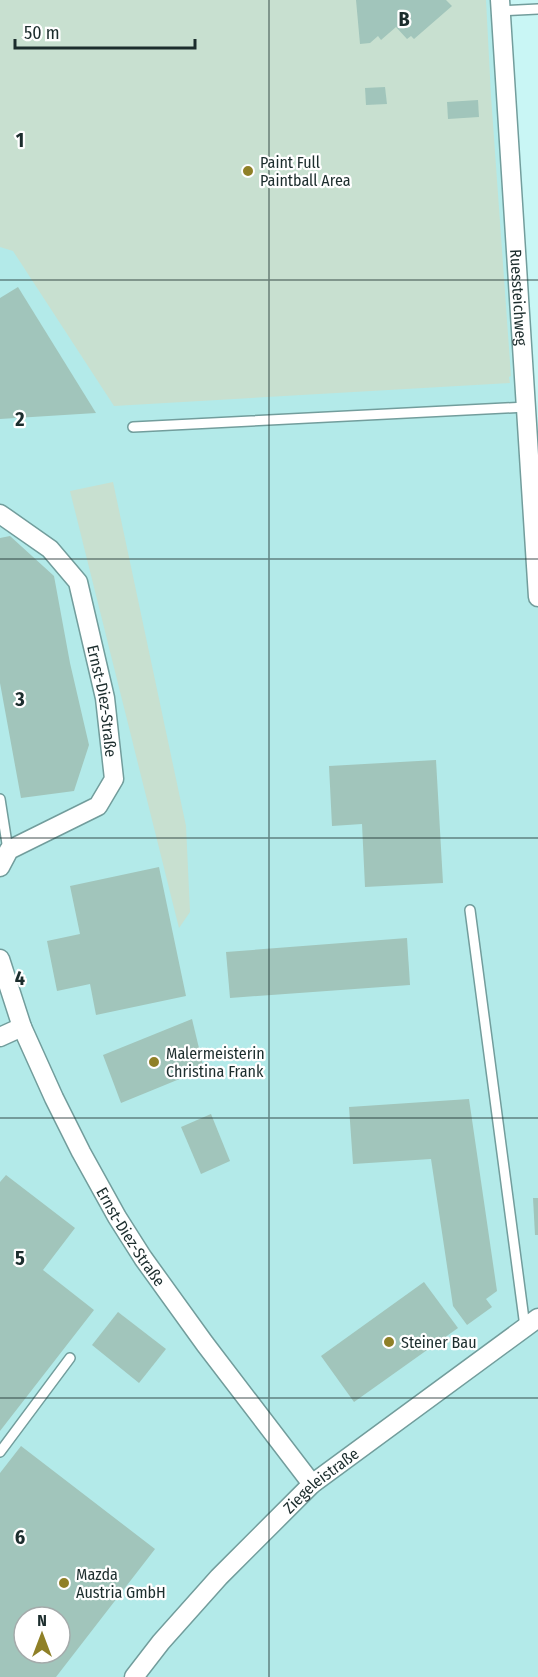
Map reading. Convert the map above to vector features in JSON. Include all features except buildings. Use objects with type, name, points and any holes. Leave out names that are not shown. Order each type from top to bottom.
[{"type":"street","name":"Ruessteichweg","points":[[500,5],[538,597]]},
{"type":"street","name":"Ernst-Diez-Straße","points":[[0,514],[50,549],[78,582],[105,698],[114,779],[98,806],[4,851]]},
{"type":"street","points":[[0,867],[4,851]]},
{"type":"street","name":"Ernst-Diez-Straße","points":[[0,959],[22,1027],[54,1098],[117,1217],[143,1258],[205,1344],[312,1484]]},
{"type":"street","points":[[0,1037],[22,1027]]},
{"type":"street","name":"Ziegeleistraße","points":[[134,1677],[161,1642],[219,1577],[312,1484],[532,1323]]},
{"type":"lane","points":[[500,5],[538,9]]},
{"type":"lane","points":[[133,427],[526,407]]},
{"type":"lane","points":[[0,799],[4,851]]},
{"type":"lane","points":[[470,910],[532,1323]]},
{"type":"lane","points":[[0,1452],[70,1358]]},
{"type":"shaded area","points":[[0,0],[490,0],[521,439],[538,440],[538,1677],[0,1677]]},
{"type":"green space","name":"Paint Full Paintball Area","points":[[0,0],[486,0],[510,383],[114,406],[13,251],[0,247]]},
{"type":"green space","points":[[113,482],[186,826],[190,912],[179,928],[70,491]]},
{"type":"place","name":"Paint Full Paintball Area","points":[[248,171]]},
{"type":"place","name":"Malermeisterin Christina Frank","points":[[154,1062]]},
{"type":"place","name":"Steiner Bau","points":[[389,1342]]},
{"type":"place","name":"Mazda Austria GmbH","points":[[64,1583]]}]
